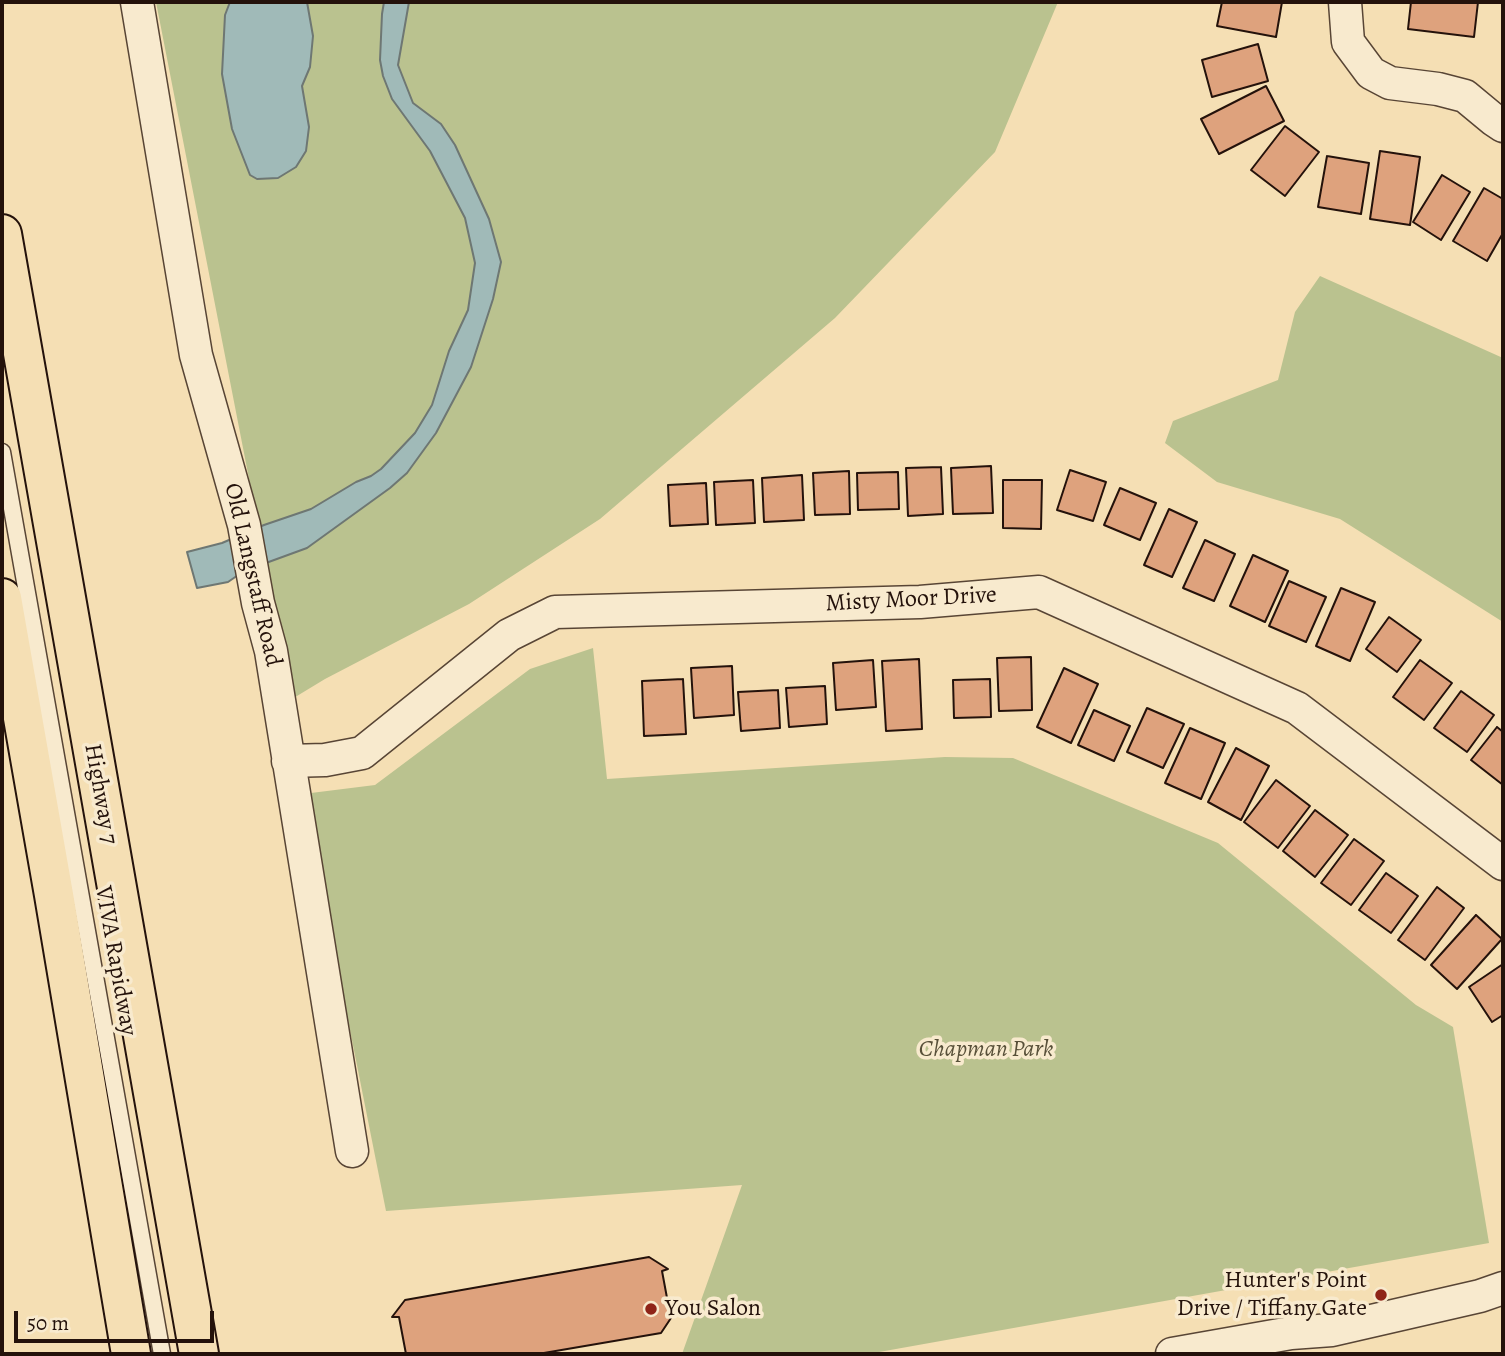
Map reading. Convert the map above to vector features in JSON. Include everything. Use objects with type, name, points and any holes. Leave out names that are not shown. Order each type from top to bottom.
[{"type":"main road","name":"Highway 7","points":[[2,234],[199,1354]]},
{"type":"main road","points":[[2,598],[131,1354]]},
{"type":"street","name":"Old Langstaff Road","points":[[137,2],[196,355],[244,525],[258,603],[271,651],[352,1151]]},
{"type":"street","points":[[1345,2],[1348,42],[1371,73],[1390,83],[1438,89],[1465,96],[1503,125]]},
{"type":"street","name":"Misty Moor Drive","points":[[288,761],[326,760],[362,752],[509,635],[555,612],[920,602],[1039,592],[1297,708],[1503,864]]},
{"type":"street","points":[[1172,1354],[1292,1333],[1334,1342],[1503,1289]]},
{"type":"lane","name":"VIVA Rapidway","points":[[2,452],[162,1354]]},
{"type":"green space","points":[[156,2],[1058,2],[995,152],[835,318],[600,519],[469,604],[292,699]]},
{"type":"green space","points":[[1320,276],[1503,358],[1503,622],[1340,519],[1217,482],[1165,443],[1173,421],[1278,380],[1295,312]]},
{"type":"green space","name":"Chapman Park","points":[[593,648],[607,779],[945,757],[1013,758],[1218,843],[1416,1005],[1453,1027],[1489,1243],[868,1354],[682,1354],[742,1185],[386,1211],[303,794],[375,785],[530,669]]},
{"type":"water","points":[[230,2],[307,2],[313,36],[310,67],[302,86],[309,127],[306,151],[296,167],[278,178],[257,179],[250,175],[232,129],[222,74],[225,15]]},
{"type":"water","points":[[384,2],[409,2],[398,65],[413,103],[441,124],[455,145],[489,219],[501,262],[493,299],[471,367],[436,433],[407,473],[307,548],[244,571],[228,582],[197,588],[187,552],[222,543],[311,509],[381,469],[415,433],[432,405],[449,351],[468,310],[475,263],[465,218],[430,151],[392,99],[383,76],[380,60]]},
{"type":"building","points":[[1222,2],[1282,2],[1276,37],[1217,26]]},
{"type":"building","points":[[1411,2],[1478,2],[1474,37],[1408,29]]},
{"type":"building","points":[[1258,44],[1268,81],[1212,97],[1202,60]]},
{"type":"building","points":[[1266,86],[1284,121],[1219,154],[1201,119]]},
{"type":"building","points":[[1285,126],[1319,152],[1285,196],[1251,170]]},
{"type":"building","points":[[1380,151],[1420,157],[1410,225],[1370,219]]},
{"type":"building","points":[[1327,156],[1369,163],[1361,214],[1318,207]]},
{"type":"building","points":[[1442,175],[1470,192],[1441,240],[1413,222]]},
{"type":"building","points":[[1484,188],[1503,199],[1503,233],[1487,261],[1453,241]]},
{"type":"building","points":[[991,466],[993,513],[953,514],[951,468]]},
{"type":"building","points":[[941,467],[943,514],[908,516],[906,468]]},
{"type":"building","points":[[1070,470],[1106,482],[1093,521],[1057,510]]},
{"type":"building","points":[[849,471],[850,514],[815,515],[813,473]]},
{"type":"building","points":[[898,472],[899,509],[858,510],[857,473]]},
{"type":"building","points":[[802,475],[804,520],[764,522],[762,478]]},
{"type":"building","points":[[753,480],[755,523],[716,525],[714,482]]},
{"type":"building","points":[[1003,480],[1042,480],[1041,529],[1003,528]]},
{"type":"building","points":[[706,483],[708,524],[670,526],[668,485]]},
{"type":"building","points":[[1120,488],[1156,503],[1140,540],[1104,525]]},
{"type":"building","points":[[1169,509],[1197,522],[1172,577],[1144,565]]},
{"type":"building","points":[[1205,540],[1235,554],[1214,601],[1183,588]]},
{"type":"building","points":[[1253,555],[1288,571],[1265,622],[1230,606]]},
{"type":"building","points":[[1289,581],[1326,597],[1306,642],[1269,626]]},
{"type":"building","points":[[1341,588],[1375,602],[1350,661],[1316,646]]},
{"type":"building","points":[[1389,617],[1421,640],[1397,672],[1366,649]]},
{"type":"building","points":[[1031,657],[1032,710],[999,711],[997,658]]},
{"type":"building","points":[[919,659],[922,729],[886,731],[882,661]]},
{"type":"building","points":[[873,660],[876,707],[836,710],[833,663]]},
{"type":"building","points":[[1420,660],[1452,683],[1424,720],[1393,697]]},
{"type":"building","points":[[732,666],[734,715],[694,718],[691,668]]},
{"type":"building","points":[[1064,668],[1098,684],[1071,743],[1037,727]]},
{"type":"building","points":[[683,679],[686,734],[644,736],[642,681]]},
{"type":"building","points":[[990,679],[991,717],[954,718],[953,680]]},
{"type":"building","points":[[825,686],[827,724],[789,727],[786,688]]},
{"type":"building","points":[[778,690],[780,728],[741,731],[738,692]]},
{"type":"building","points":[[1461,691],[1494,715],[1467,752],[1434,728]]},
{"type":"building","points":[[1147,708],[1184,724],[1163,768],[1127,752]]},
{"type":"building","points":[[1094,710],[1130,726],[1114,761],[1078,745]]},
{"type":"building","points":[[1497,727],[1503,732],[1503,785],[1471,760]]},
{"type":"building","points":[[1190,728],[1225,743],[1201,799],[1165,783]]},
{"type":"building","points":[[1236,748],[1269,766],[1241,820],[1208,802]]},
{"type":"building","points":[[1276,780],[1310,806],[1278,848],[1244,822]]},
{"type":"building","points":[[1315,810],[1348,835],[1315,877],[1283,851]]},
{"type":"building","points":[[1354,839],[1384,861],[1351,905],[1321,883]]},
{"type":"building","points":[[1386,873],[1418,896],[1391,933],[1359,910]]},
{"type":"building","points":[[1437,887],[1464,908],[1425,960],[1398,940]]},
{"type":"building","points":[[1476,915],[1502,939],[1457,989],[1431,965]]},
{"type":"building","points":[[1503,964],[1503,1015],[1492,1022],[1469,987]]},
{"type":"building","points":[[649,1257],[668,1269],[662,1271],[670,1314],[675,1312],[661,1333],[538,1354],[406,1354],[399,1317],[392,1317],[405,1300]]},
{"type":"place","name":"Hunter's Point Drive / Tiffany Gate","points":[[1381,1295]]},
{"type":"place","name":"You Salon","points":[[651,1309]]}]
